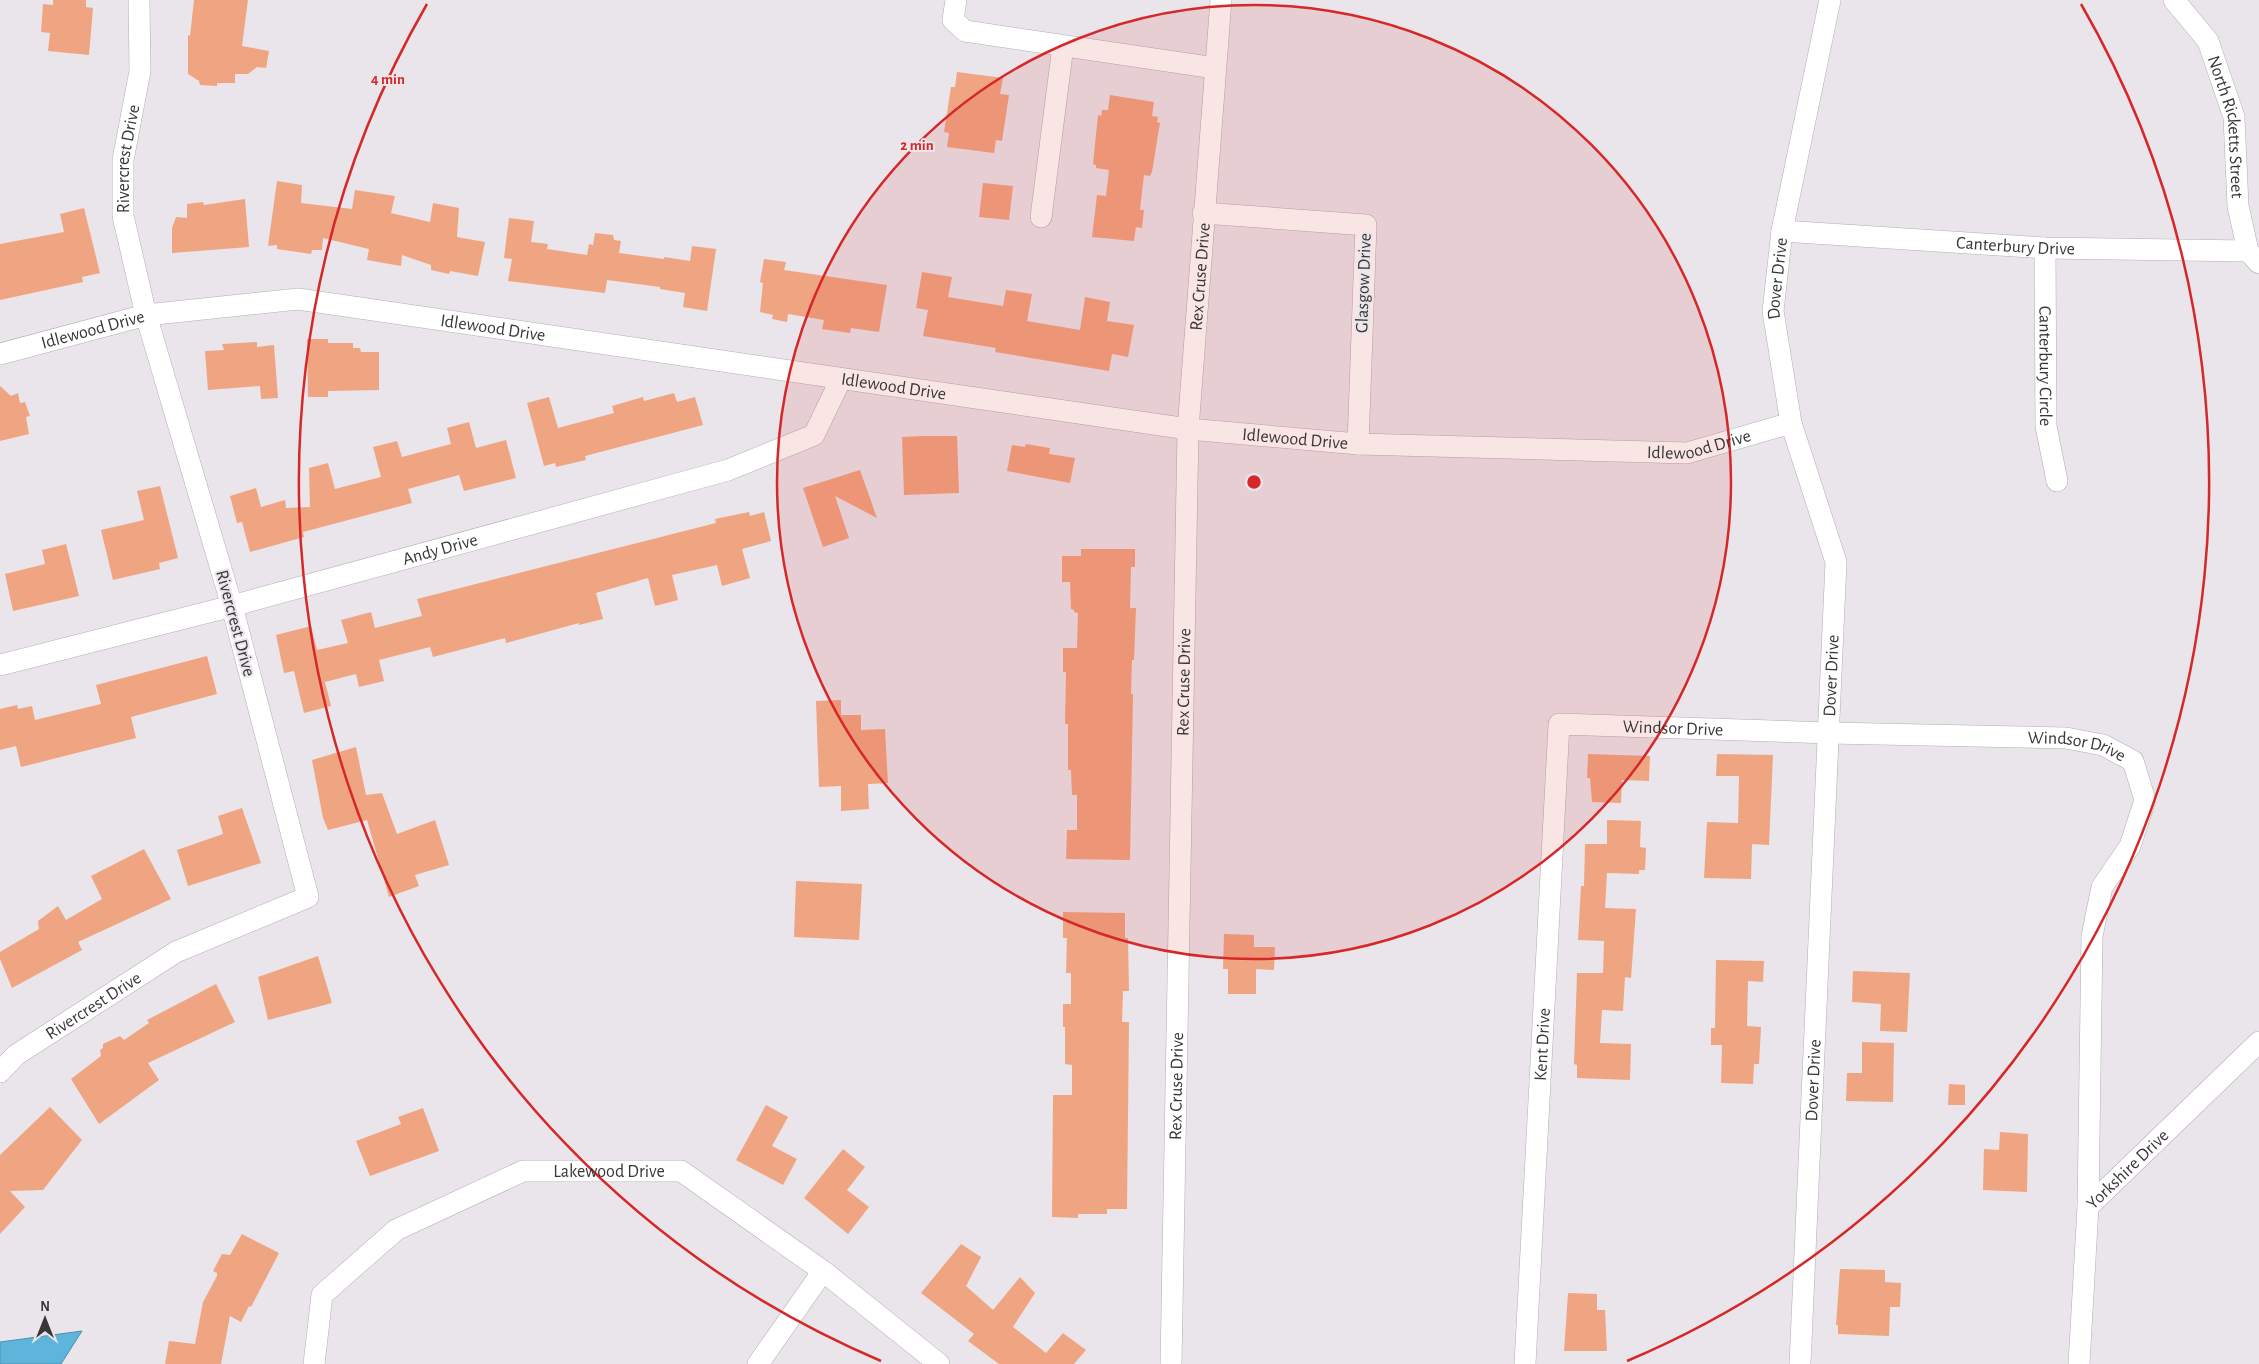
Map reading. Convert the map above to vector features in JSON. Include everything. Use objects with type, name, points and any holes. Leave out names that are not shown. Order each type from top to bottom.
[{"type":"street","name":"Rivercrest Drive","points":[[0,1072],[16,1056],[176,952],[308,897],[232,606],[146,315],[123,216],[123,160],[140,71],[139,0]]},
{"type":"street","points":[[956,0],[953,20],[965,31],[1215,68]]},
{"type":"street","name":"Rex Cruse Drive","points":[[1171,1364],[1188,429],[1203,213],[1221,0]]},
{"type":"street","name":"Dover Drive","points":[[1800,1364],[1830,733],[1836,562],[1791,423],[1773,311],[1782,231],[1830,0]]},
{"type":"street","name":"North Ricketts Street","points":[[2174,0],[2208,41],[2234,117],[2238,206],[2253,257]]},
{"type":"street","points":[[1041,217],[1063,46]]},
{"type":"street","name":"Glasgow Drive","points":[[1203,213],[1366,225],[1358,444]]},
{"type":"street","name":"Canterbury Drive","points":[[1782,231],[2045,248],[2253,257]]},
{"type":"street","name":"Canterbury Circle","points":[[2045,248],[2046,426],[2057,481]]},
{"type":"street","name":"Idlewood Drive","points":[[0,354],[146,315],[298,299],[1188,429],[1358,444],[1687,453],[1791,423]]},
{"type":"street","name":"Andy Drive","points":[[0,665],[232,606],[728,470],[814,435],[841,379]]},
{"type":"street","name":"Windsor Drive","points":[[1560,724],[1830,733],[2066,738],[2104,745],[2133,761],[2145,800],[2130,846],[2102,887],[2092,936],[2088,1207]]},
{"type":"street","name":"Kent Drive","points":[[1525,1364],[1560,724]]},
{"type":"street","name":"Yorkshire Drive","points":[[2078,1364],[2088,1207],[2259,1042]]},
{"type":"street","name":"Lakewood Drive","points":[[314,1364],[322,1295],[396,1230],[523,1171],[681,1171],[823,1271],[939,1364]]},
{"type":"street","points":[[758,1364],[823,1271]]},
{"type":"water","points":[[82,1331],[61,1364],[0,1364],[0,1342]]},
{"type":"building","points":[[53,0],[86,0],[86,7],[93,8],[89,55],[48,51],[50,33],[41,32],[43,4],[53,5]]},
{"type":"building","points":[[194,0],[248,0],[242,46],[269,51],[266,68],[257,67],[248,74],[235,74],[235,83],[217,83],[217,86],[200,85],[199,81],[188,74],[188,35],[190,36]]},
{"type":"building","points":[[957,72],[1003,78],[1000,94],[1009,95],[1002,141],[996,140],[994,153],[947,147],[949,133],[944,132],[951,87],[955,87]]},
{"type":"building","points":[[1110,95],[1154,102],[1152,116],[1158,117],[1157,122],[1160,123],[1152,172],[1150,176],[1144,175],[1140,210],[1144,210],[1142,228],[1136,227],[1134,241],[1092,237],[1097,195],[1106,196],[1109,170],[1096,168],[1096,165],[1093,164],[1098,115],[1101,116],[1102,110],[1108,110]]},
{"type":"building","points":[[277,181],[302,185],[301,203],[352,209],[355,190],[395,196],[391,213],[430,222],[433,203],[459,208],[457,237],[485,242],[478,276],[450,271],[449,274],[431,270],[431,265],[402,255],[401,266],[367,260],[369,249],[323,238],[322,250],[312,250],[311,254],[277,249],[277,245],[268,246]]},
{"type":"building","points":[[983,183],[1013,186],[1009,220],[979,217]]},
{"type":"building","points":[[245,199],[249,247],[172,253],[172,228],[176,217],[187,218],[187,204],[203,202],[204,205]]},
{"type":"building","points":[[84,208],[100,273],[82,277],[83,282],[0,300],[0,244],[64,232],[60,214]]},
{"type":"building","points":[[509,218],[534,221],[531,242],[548,244],[547,249],[587,255],[589,244],[593,245],[595,233],[613,235],[614,240],[621,241],[619,253],[664,259],[664,257],[690,261],[692,246],[716,249],[707,311],[683,307],[685,293],[660,289],[660,287],[607,280],[605,293],[508,281],[512,259],[504,258]]},
{"type":"building","points":[[764,259],[786,262],[784,270],[887,285],[879,332],[851,328],[850,333],[822,329],[824,320],[788,314],[787,322],[772,319],[773,315],[760,312],[763,283],[760,282]]},
{"type":"building","points":[[922,272],[952,277],[948,297],[1003,306],[1006,290],[1032,294],[1027,321],[1080,330],[1085,297],[1110,302],[1107,321],[1134,325],[1128,357],[1112,354],[1109,371],[995,352],[996,348],[923,336],[928,310],[916,308]]},
{"type":"building","points":[[307,339],[328,339],[328,343],[353,343],[353,348],[360,348],[361,352],[379,352],[379,390],[328,391],[328,397],[308,397]]},
{"type":"building","points":[[257,342],[257,347],[274,345],[278,398],[261,399],[260,386],[208,390],[205,351],[224,350],[222,344]]},
{"type":"building","points":[[0,386],[11,396],[18,393],[20,403],[25,402],[30,416],[26,417],[29,434],[0,441]]},
{"type":"building","points":[[674,393],[677,402],[695,397],[703,425],[585,456],[586,460],[556,467],[555,463],[544,466],[527,403],[549,397],[558,428],[614,413],[612,406],[643,397],[644,401]]},
{"type":"building","points":[[469,422],[476,448],[506,440],[516,478],[464,491],[459,475],[408,489],[412,503],[303,532],[304,537],[250,552],[242,522],[237,523],[230,496],[256,488],[261,507],[285,500],[286,508],[310,507],[309,468],[328,463],[335,489],[381,477],[373,447],[397,441],[402,457],[451,444],[447,428]]},
{"type":"building","points":[[957,436],[959,493],[904,495],[902,437]]},
{"type":"building","points":[[1026,444],[1050,448],[1049,454],[1075,458],[1070,483],[1007,471],[1012,445],[1025,447]]},
{"type":"building","points":[[860,470],[877,518],[835,496],[849,538],[823,547],[803,488]]},
{"type":"building","points":[[160,486],[178,558],[159,563],[160,569],[113,580],[101,530],[144,520],[137,491]]},
{"type":"building","points":[[749,512],[750,516],[764,512],[771,541],[742,549],[750,578],[722,586],[717,565],[672,575],[678,600],[655,606],[648,578],[596,593],[603,619],[579,625],[579,623],[506,643],[505,638],[433,657],[430,647],[379,660],[384,681],[359,687],[356,674],[325,682],[331,706],[304,713],[294,671],[284,673],[276,635],[311,626],[317,650],[348,643],[341,620],[371,612],[375,628],[422,616],[417,599],[716,523],[715,519]]},
{"type":"building","points":[[66,544],[79,596],[13,611],[5,574],[45,564],[42,550]]},
{"type":"building","points":[[1081,549],[1135,549],[1135,567],[1131,567],[1130,608],[1136,608],[1131,694],[1133,694],[1130,860],[1066,859],[1067,830],[1077,830],[1077,795],[1072,795],[1071,770],[1068,770],[1068,724],[1065,724],[1066,672],[1063,672],[1063,648],[1077,648],[1078,613],[1071,609],[1070,582],[1062,582],[1062,556],[1081,556]]},
{"type":"building","points":[[207,656],[217,694],[131,717],[136,738],[21,767],[16,746],[0,750],[0,709],[17,705],[18,709],[32,706],[35,720],[101,704],[96,685]]},
{"type":"building","points":[[841,700],[841,715],[861,715],[861,730],[885,729],[888,783],[868,784],[869,809],[841,811],[841,786],[819,787],[816,701]]},
{"type":"building","points":[[356,747],[366,795],[382,793],[397,834],[435,820],[449,865],[415,875],[419,886],[389,897],[367,820],[328,830],[323,818],[312,760]]},
{"type":"building","points":[[1588,754],[1650,756],[1649,781],[1622,780],[1621,803],[1592,802],[1590,778],[1587,778]]},
{"type":"building","points":[[1717,754],[1773,755],[1769,845],[1752,844],[1751,879],[1704,878],[1707,822],[1738,823],[1739,776],[1716,776]]},
{"type":"building","points":[[242,808],[261,863],[188,886],[177,850],[223,834],[218,816]]},
{"type":"building","points":[[1607,820],[1641,821],[1640,847],[1646,848],[1645,870],[1639,870],[1639,874],[1607,873],[1605,908],[1636,909],[1631,978],[1625,977],[1623,1011],[1602,1010],[1600,1043],[1631,1044],[1630,1080],[1577,1078],[1577,1065],[1574,1064],[1577,973],[1603,973],[1604,941],[1578,940],[1581,886],[1584,886],[1585,844],[1607,844]]},
{"type":"building","points":[[144,849],[171,899],[78,942],[82,950],[12,988],[0,959],[0,952],[39,929],[38,921],[58,906],[66,920],[102,899],[91,876]]},
{"type":"building","points":[[796,881],[862,884],[859,940],[794,937]]},
{"type":"building","points":[[1063,912],[1125,913],[1125,938],[1128,938],[1129,991],[1123,991],[1122,1022],[1129,1022],[1127,1209],[1107,1209],[1107,1214],[1078,1214],[1078,1218],[1052,1217],[1053,1095],[1072,1095],[1072,1065],[1065,1064],[1065,1027],[1063,1027],[1063,1004],[1071,1004],[1071,973],[1066,973],[1067,938],[1063,938]]},
{"type":"building","points":[[1224,934],[1254,935],[1254,947],[1275,947],[1274,970],[1256,969],[1256,994],[1228,994],[1228,969],[1223,969]]},
{"type":"building","points":[[318,956],[332,1003],[268,1020],[258,977]]},
{"type":"building","points":[[1716,960],[1764,961],[1763,982],[1748,981],[1747,1026],[1761,1027],[1759,1064],[1754,1064],[1753,1084],[1721,1083],[1722,1045],[1711,1045],[1711,1028],[1715,1028]]},
{"type":"building","points":[[1853,971],[1910,973],[1907,1032],[1880,1031],[1881,1004],[1852,1002]]},
{"type":"building","points":[[216,984],[235,1022],[148,1063],[159,1080],[99,1124],[71,1079],[101,1056],[100,1050],[103,1048],[103,1044],[120,1036],[124,1040],[149,1023],[147,1020]]},
{"type":"building","points":[[1862,1042],[1894,1043],[1893,1102],[1846,1101],[1847,1073],[1862,1073]]},
{"type":"building","points":[[1949,1084],[1965,1085],[1965,1105],[1948,1105]]},
{"type":"building","points":[[766,1105],[788,1117],[772,1146],[797,1159],[783,1185],[736,1160]]},
{"type":"building","points":[[50,1107],[82,1140],[43,1190],[10,1191],[25,1207],[0,1234],[0,1155]]},
{"type":"building","points":[[423,1108],[439,1151],[370,1176],[356,1141],[401,1124],[398,1117]]},
{"type":"building","points":[[2000,1132],[2028,1134],[2027,1192],[1983,1190],[1984,1149],[1999,1150]]},
{"type":"building","points":[[843,1149],[865,1167],[847,1190],[869,1207],[848,1234],[804,1198]]},
{"type":"building","points":[[242,1234],[279,1253],[251,1307],[249,1306],[241,1322],[230,1316],[221,1364],[165,1364],[169,1341],[195,1344],[203,1302],[217,1276],[217,1273],[213,1271],[222,1254],[230,1255]]},
{"type":"building","points":[[961,1244],[981,1257],[966,1286],[993,1310],[1020,1277],[1035,1293],[1013,1327],[1046,1353],[1063,1333],[1086,1350],[1074,1364],[999,1364],[968,1341],[974,1334],[921,1293]]},
{"type":"building","points":[[1840,1269],[1885,1270],[1885,1282],[1901,1283],[1900,1307],[1890,1307],[1889,1336],[1838,1334],[1838,1325],[1836,1325]]},
{"type":"building","points":[[1568,1293],[1597,1294],[1597,1310],[1605,1310],[1607,1351],[1564,1351]]}]
